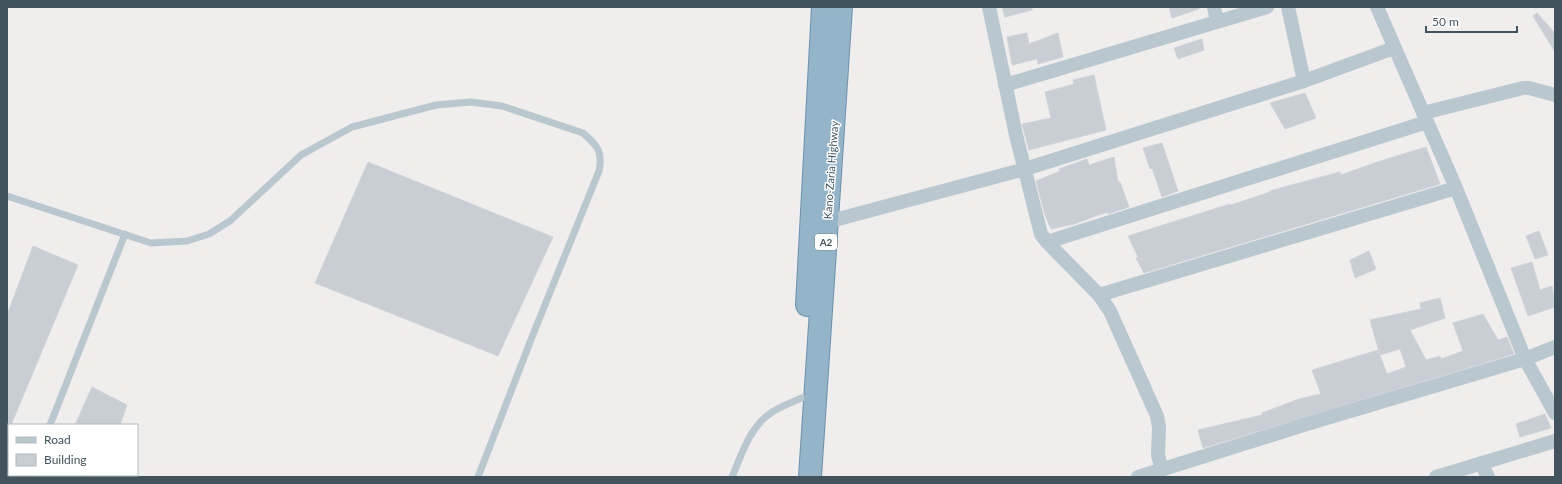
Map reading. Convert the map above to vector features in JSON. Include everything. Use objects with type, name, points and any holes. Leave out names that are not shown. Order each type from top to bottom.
[{"type":"highway","name":"Kano-Zaria Highway","points":[[798,477],[823,7]]},
{"type":"highway","name":"Kano-Zaria Highway","points":[[810,477],[841,7]]},
{"type":"street","points":[[989,7],[1016,135],[1041,234],[1099,296],[1110,311],[1157,416],[1160,427],[1158,455],[1162,470]]},
{"type":"street","points":[[1214,7],[1217,22]]},
{"type":"street","points":[[1005,84],[1267,7]]},
{"type":"street","points":[[1288,7],[1304,81]]},
{"type":"street","points":[[1378,7],[1394,48],[1456,188],[1525,359],[1555,413]]},
{"type":"street","points":[[827,222],[1024,169],[1304,81],[1394,48]]},
{"type":"street","points":[[1047,242],[1425,117],[1523,88],[1529,88],[1555,95]]},
{"type":"street","points":[[1099,296],[1456,188]]},
{"type":"street","points":[[1138,477],[1525,359],[1555,347]]},
{"type":"street","points":[[1436,477],[1555,440]]},
{"type":"street","points":[[1481,463],[1488,477]]},
{"type":"lane","points":[[7,196],[151,243],[188,241],[209,234],[230,221],[301,155],[352,127],[436,105],[471,102],[502,106],[583,133],[600,151],[601,157],[599,171],[532,337],[478,477]]},
{"type":"lane","points":[[50,424],[125,234]]},
{"type":"lane","points":[[732,477],[753,430],[767,415],[778,408],[802,398]]},
{"type":"building","points":[[1002,7],[1032,7],[1032,10],[1005,17]]},
{"type":"building","points":[[1169,7],[1199,7],[1199,9],[1172,18]]},
{"type":"building","points":[[1537,13],[1555,33],[1555,52],[1533,16]]},
{"type":"building","points":[[1027,33],[1029,44],[1058,33],[1063,57],[1038,64],[1037,59],[1012,65],[1007,37]]},
{"type":"building","points":[[1202,39],[1204,50],[1178,59],[1174,48]]},
{"type":"building","points":[[1094,75],[1106,130],[1029,150],[1022,124],[1051,118],[1045,92],[1074,84],[1073,80]]},
{"type":"building","points":[[1305,93],[1316,118],[1285,129],[1270,103]]},
{"type":"building","points":[[1162,143],[1178,191],[1162,197],[1143,148]]},
{"type":"building","points":[[1426,147],[1440,184],[1144,273],[1136,258],[1138,257],[1128,236],[1230,204],[1231,205],[1270,192],[1269,191],[1340,172],[1341,175]]},
{"type":"building","points":[[1114,157],[1118,182],[1120,182],[1129,207],[1108,214],[1107,212],[1074,224],[1051,229],[1045,215],[1036,181],[1060,171],[1059,169],[1087,159],[1089,165]]},
{"type":"building","points":[[368,162],[553,237],[498,356],[315,283]]},
{"type":"building","points":[[1539,231],[1548,255],[1535,259],[1526,236]]},
{"type":"building","points":[[33,246],[78,265],[11,424],[8,424],[7,435],[7,315]]},
{"type":"building","points":[[1369,251],[1376,269],[1355,278],[1350,260]]},
{"type":"building","points":[[1532,262],[1540,290],[1552,286],[1555,307],[1528,316],[1511,268]]},
{"type":"building","points":[[1440,298],[1445,318],[1410,330],[1426,360],[1440,356],[1441,359],[1463,351],[1453,323],[1483,314],[1498,340],[1507,337],[1514,354],[1203,448],[1198,430],[1262,415],[1262,413],[1299,399],[1321,394],[1312,370],[1378,350],[1387,374],[1406,367],[1400,349],[1380,355],[1370,320],[1421,309],[1420,303]]},
{"type":"building","points":[[92,387],[127,405],[120,424],[75,424]]},
{"type":"building","points":[[1545,414],[1551,428],[1520,437],[1516,424]]}]
